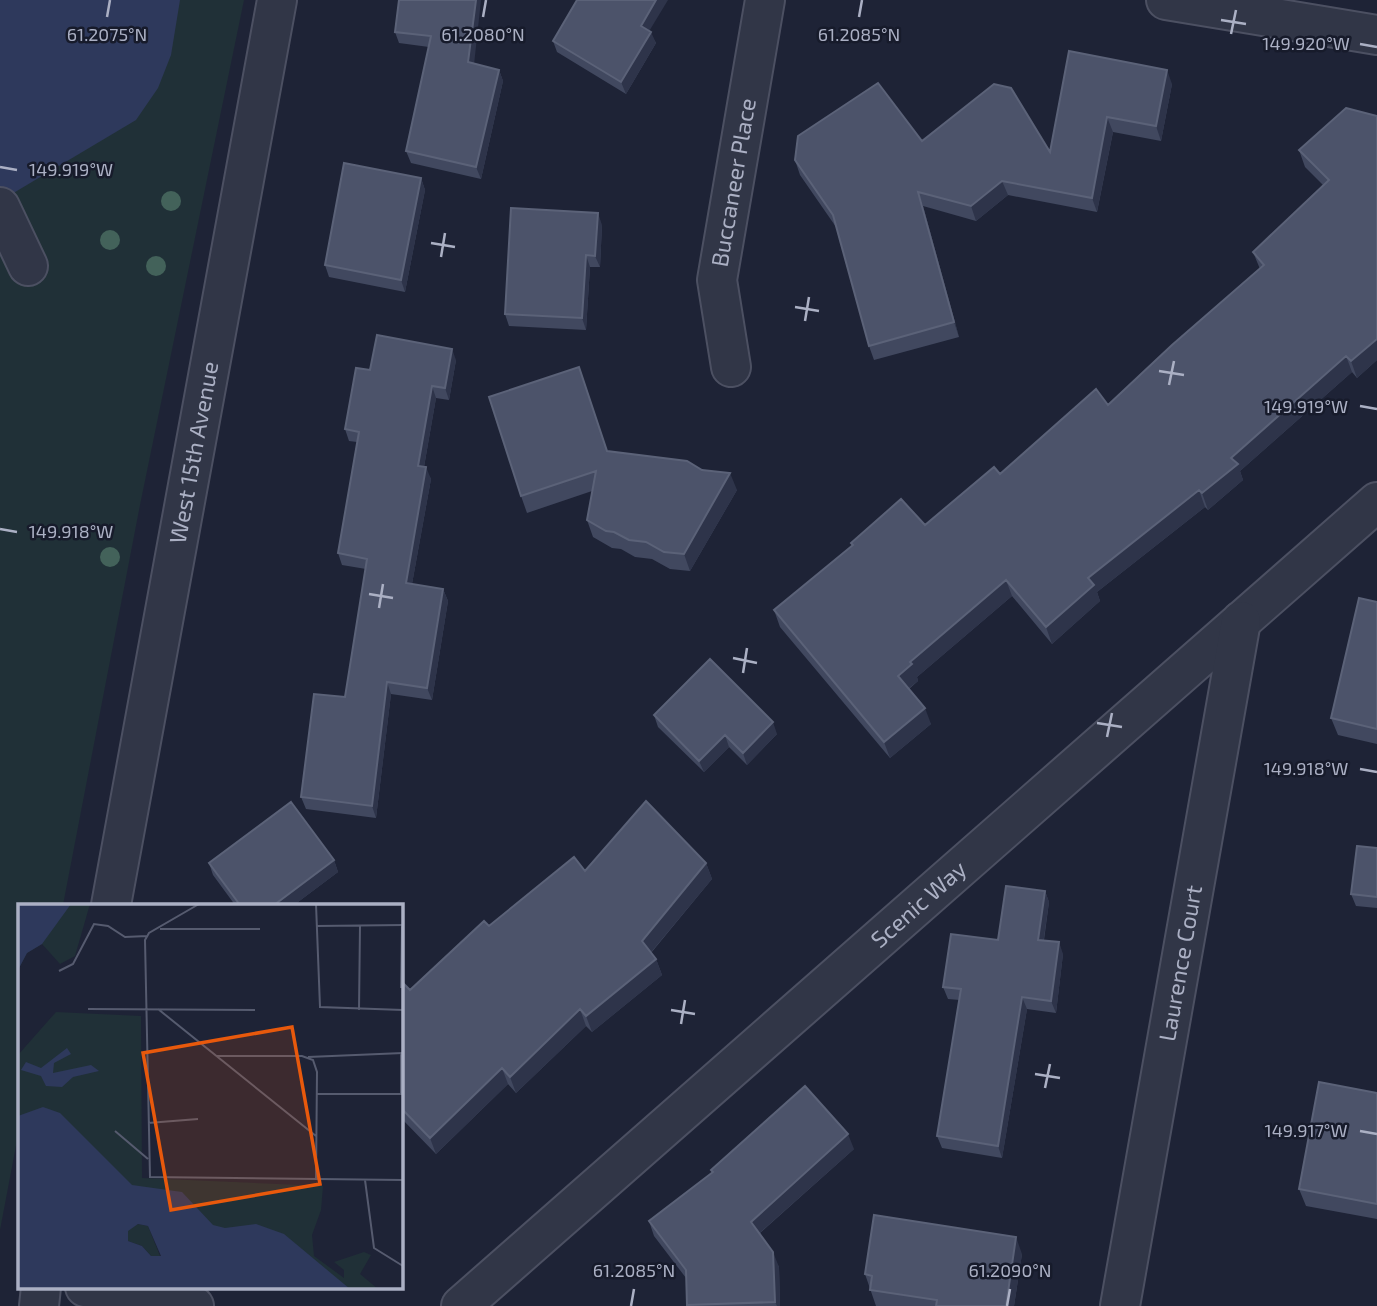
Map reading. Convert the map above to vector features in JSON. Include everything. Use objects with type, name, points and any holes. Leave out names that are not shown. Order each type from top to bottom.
[{"type":"street","name":"West 15th Avenue","points":[[111,904],[277,0]]},
{"type":"street","name":"Buccaneer Place","points":[[731,366],[718,280],[765,0]]},
{"type":"street","points":[[1166,0],[1377,36]]},
{"type":"street","points":[[0,207],[28,266]]},
{"type":"street","name":"Scenic Way","points":[[461,1306],[1377,502]]},
{"type":"street","name":"Laurence Court","points":[[1121,1306],[1241,621]]},
{"type":"street","points":[[39,1306],[41,1288]]},
{"type":"street","points":[[91,1288],[194,1306]]},
{"type":"shaded area","points":[[92,0],[244,0],[140,505],[63,904],[18,904],[18,1135],[0,1230],[0,117]]},
{"type":"water","points":[[0,0],[180,0],[171,55],[158,88],[136,120],[0,201]]},
{"type":"building","points":[[399,0],[476,0],[468,62],[499,70],[476,167],[406,151],[431,36],[395,32]]},
{"type":"building","points":[[577,0],[656,0],[641,26],[651,32],[621,82],[553,41]]},
{"type":"building","points":[[1069,51],[1167,70],[1156,126],[1107,117],[1092,198],[1002,181],[971,206],[918,192],[954,322],[869,346],[833,215],[795,160],[798,136],[878,83],[922,141],[994,84],[1011,88],[1050,152]]},
{"type":"building","points":[[1346,108],[1377,116],[1377,339],[1351,361],[1346,356],[1231,458],[1238,464],[1202,493],[1199,490],[1088,578],[1094,585],[1046,627],[1006,580],[910,662],[912,664],[898,676],[925,708],[884,742],[774,610],[853,545],[851,543],[901,499],[925,525],[994,467],[1000,474],[1096,389],[1108,405],[1264,265],[1253,252],[1329,180],[1299,150]]},
{"type":"building","points":[[344,163],[421,178],[401,280],[325,265]]},
{"type":"building","points":[[511,208],[598,213],[595,256],[586,255],[582,318],[505,314]]},
{"type":"building","points":[[377,335],[452,349],[445,388],[432,386],[418,466],[426,467],[406,583],[443,589],[427,688],[387,682],[372,806],[301,797],[314,694],[345,697],[367,559],[338,553],[359,432],[345,429],[356,368],[370,370]]},
{"type":"building","points":[[579,367],[607,451],[687,461],[702,470],[730,473],[684,554],[664,552],[646,542],[629,540],[587,520],[596,471],[521,496],[489,397]]},
{"type":"building","points":[[1359,598],[1377,602],[1377,729],[1331,718]]},
{"type":"building","points":[[710,659],[773,722],[743,753],[725,735],[699,761],[654,715]]},
{"type":"building","points":[[646,801],[706,863],[642,941],[656,959],[586,1016],[580,1009],[510,1077],[502,1068],[430,1138],[402,1109],[402,984],[410,990],[484,921],[489,926],[574,857],[585,871]]},
{"type":"building","points":[[291,802],[334,860],[275,904],[239,904],[209,863]]},
{"type":"building","points":[[1357,846],[1377,848],[1377,897],[1351,894]]},
{"type":"building","points":[[1006,886],[1045,891],[1038,940],[1059,942],[1051,1001],[1022,997],[998,1146],[937,1136],[961,989],[943,987],[951,934],[998,940]]},
{"type":"building","points":[[1319,1082],[1377,1093],[1377,1204],[1299,1189]]},
{"type":"building","points":[[805,1086],[848,1134],[751,1222],[773,1252],[775,1302],[687,1305],[686,1270],[649,1221],[713,1172],[711,1170]]},
{"type":"building","points":[[874,1215],[1016,1237],[1006,1306],[936,1306],[937,1300],[870,1290],[872,1276],[865,1274]]}]
